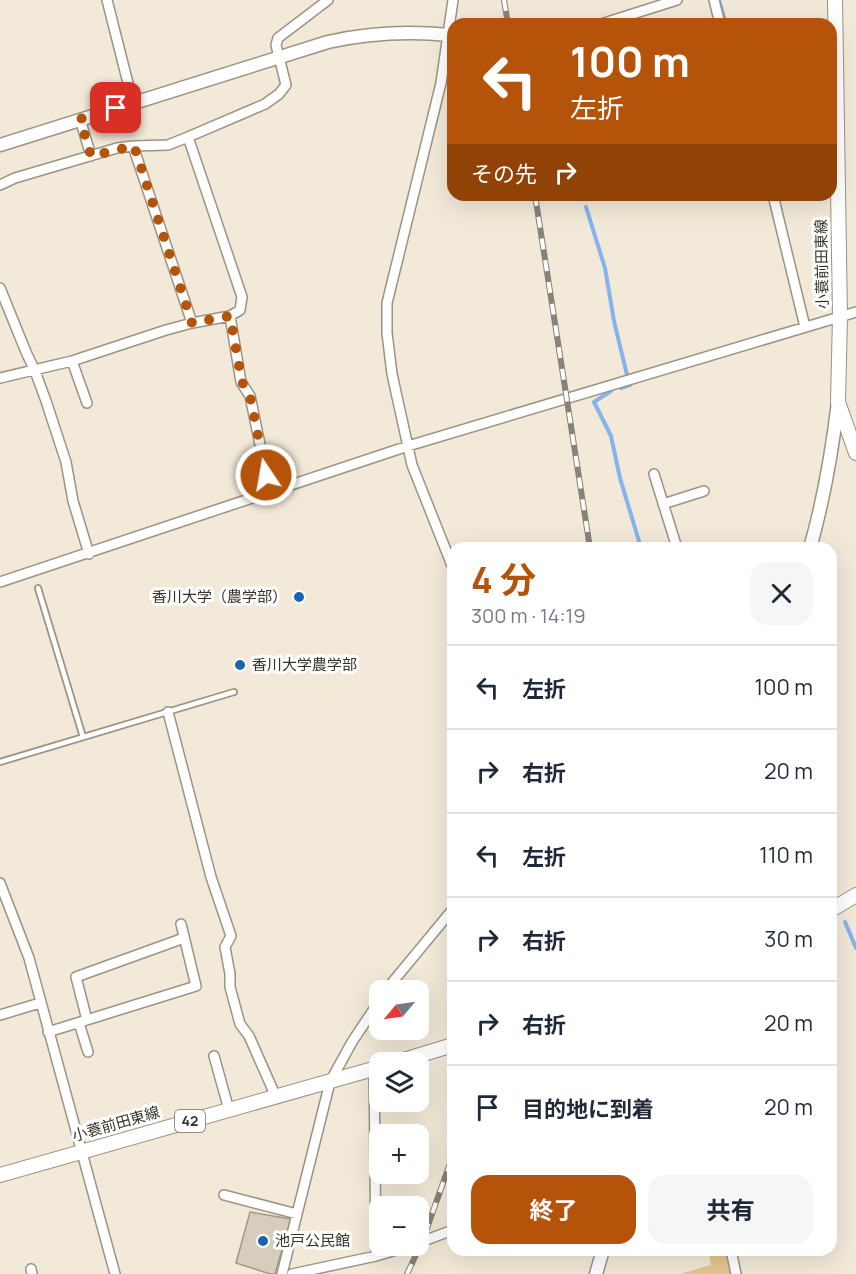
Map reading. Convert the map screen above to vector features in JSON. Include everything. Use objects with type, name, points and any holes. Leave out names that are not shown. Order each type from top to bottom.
[{"type":"main road","name":"小蓑前田東線","points":[[835,0],[835,18]]},
{"type":"main road","name":"小蓑前田東線","points":[[837,126],[840,316],[838,402],[856,453]]},
{"type":"main road","points":[[837,906],[856,895]]},
{"type":"main road","points":[[429,1052],[447,1047]]},
{"type":"main road","name":"小蓑前田東線","points":[[0,1175],[369,1070]]},
{"type":"street","points":[[107,0],[133,103]]},
{"type":"street","points":[[0,185],[15,178],[91,156],[134,146],[168,145],[265,104],[279,94],[286,85],[276,45],[278,38],[328,0]]},
{"type":"street","points":[[451,18],[453,0]]},
{"type":"street","points":[[620,18],[677,0]]},
{"type":"street","points":[[714,0],[718,18]]},
{"type":"street","points":[[0,144],[328,42],[351,37],[416,31],[447,35]]},
{"type":"street","points":[[447,47],[441,83],[387,303],[387,333],[392,374],[412,465],[447,553]]},
{"type":"street","points":[[80,119],[91,156]]},
{"type":"street","points":[[0,378],[72,361],[192,323],[230,316],[240,310],[242,297],[188,137]]},
{"type":"street","points":[[134,146],[192,323]]},
{"type":"street","points":[[774,201],[805,327]]},
{"type":"street","points":[[0,288],[35,371],[66,462],[73,501],[89,554]]},
{"type":"street","points":[[0,582],[408,446],[856,312]]},
{"type":"street","points":[[230,316],[242,382],[250,396],[270,493]]},
{"type":"street","points":[[72,361],[87,403]]},
{"type":"street","points":[[812,542],[830,469],[838,402]]},
{"type":"street","points":[[654,474],[675,542]]},
{"type":"street","points":[[663,504],[704,491]]},
{"type":"street","points":[[168,712],[212,877],[231,936],[225,947],[232,996],[240,1023],[249,1036],[276,1097]]},
{"type":"street","points":[[0,883],[29,958],[115,1274]]},
{"type":"street","points":[[394,980],[447,916]]},
{"type":"street","points":[[48,1032],[196,986],[181,924]]},
{"type":"street","points":[[88,1052],[76,977],[184,938]]},
{"type":"street","points":[[0,1015],[40,1003]]},
{"type":"street","points":[[282,1274],[330,1082],[369,1016]]},
{"type":"street","points":[[214,1056],[229,1110]]},
{"type":"street","points":[[376,1196],[377,1112]]},
{"type":"street","points":[[224,1194],[297,1214]]},
{"type":"street","points":[[429,1239],[447,1232]]},
{"type":"street","points":[[292,1274],[376,1256]]},
{"type":"street","points":[[596,1274],[601,1256]]},
{"type":"street","points":[[732,1256],[736,1274]]},
{"type":"lane","points":[[38,588],[83,737]]},
{"type":"lane","points":[[0,762],[234,692]]},
{"type":"shaded area","points":[[709,1256],[729,1256],[733,1274],[680,1274],[711,1265]]},
{"type":"building","name":"池戸公民館","points":[[250,1212],[291,1219],[275,1274],[236,1263]]},
{"type":"waterway","points":[[719,0],[724,18]]},
{"type":"waterway","points":[[586,207],[605,268],[614,321],[627,375]]},
{"type":"waterway","points":[[621,388],[630,385]]},
{"type":"waterway","points":[[611,391],[594,402],[611,436],[620,478],[639,542]]},
{"type":"waterway","points":[[845,922],[856,948]]},
{"type":"railway","points":[[504,0],[507,18]]},
{"type":"railway","points":[[536,201],[589,542]]},
{"type":"railway","points":[[407,1274],[422,1242],[447,1172]]},
{"type":"place","name":"香川大学（農学部）","points":[[299,597]]},
{"type":"place","name":"香川大学農学部","points":[[240,665]]},
{"type":"place","name":"池戸公民館","points":[[263,1241]]},
{"type":"route","points":[[116,108],[80,119],[91,156],[117,148],[134,146],[192,323],[230,316],[242,382],[250,396],[266,475]]}]
